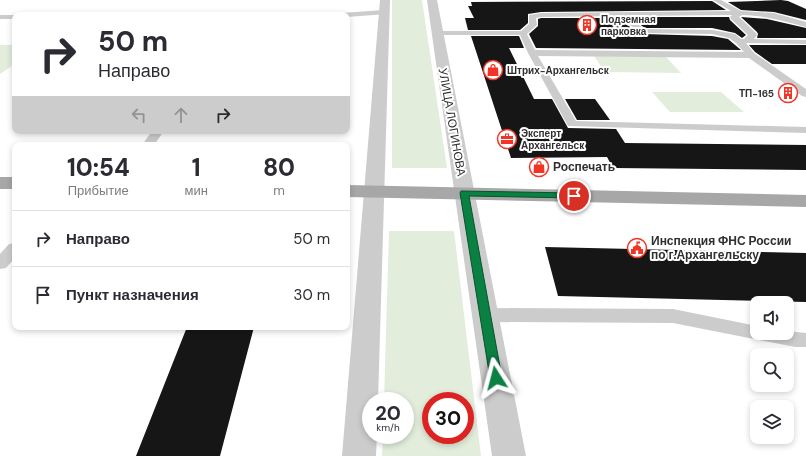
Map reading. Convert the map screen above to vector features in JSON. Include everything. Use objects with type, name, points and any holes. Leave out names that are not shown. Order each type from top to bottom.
[{"type":"main road","points":[[0,183],[12,183]]},
{"type":"main road","points":[[350,191],[806,201]]},
{"type":"street","name":"УЛИЦА ЛОГИНОВА","points":[[432,0],[509,456]]},
{"type":"street","points":[[359,456],[385,6]]},
{"type":"lane","points":[[716,0],[740,13]]},
{"type":"lane","points":[[350,13],[385,6]]},
{"type":"lane","points":[[740,13],[734,17],[753,35],[742,41]]},
{"type":"lane","points":[[532,20],[532,17],[541,15],[740,13],[785,17],[806,25]]},
{"type":"lane","points":[[617,15],[643,31],[712,32],[732,36],[742,41],[806,42]]},
{"type":"lane","points":[[0,17],[12,17]]},
{"type":"lane","points":[[436,29],[523,33],[534,25],[532,20]]},
{"type":"lane","points":[[532,20],[554,20]]},
{"type":"lane","points":[[436,29],[452,26],[464,29]]},
{"type":"lane","points":[[523,33],[532,54],[572,124],[806,130]]},
{"type":"lane","points":[[742,41],[751,55],[806,94]]},
{"type":"lane","points":[[532,54],[751,55]]},
{"type":"lane","points":[[784,78],[799,78]]},
{"type":"lane","points":[[0,264],[12,251]]},
{"type":"lane","points":[[485,315],[673,316],[750,332]]},
{"type":"lane","points":[[794,340],[806,340]]},
{"type":"green space","points":[[392,0],[422,0],[447,168],[392,168]]},
{"type":"green space","points":[[0,45],[12,45],[12,66],[0,74]]},
{"type":"green space","points":[[594,56],[666,57],[681,73],[605,72]]},
{"type":"green space","points":[[652,92],[721,92],[744,112],[670,112]]},
{"type":"green space","points":[[389,231],[454,231],[473,392],[422,392],[422,444],[474,444],[474,398],[481,456],[382,456],[383,444],[414,444],[414,392],[384,392]]},
{"type":"building","points":[[712,1],[726,10],[541,12],[528,14],[528,23],[520,30],[468,30],[465,18],[474,18],[468,6],[472,6],[471,2]]},
{"type":"building","points":[[788,1],[806,9],[806,20],[774,12],[741,10],[728,2]]},
{"type":"building","points":[[629,17],[729,17],[730,20],[746,35],[742,38],[735,33],[712,28],[645,28]]},
{"type":"building","points":[[741,17],[767,19],[806,28],[806,38],[757,38],[757,32]]},
{"type":"building","points":[[614,18],[643,34],[712,36],[728,39],[741,50],[536,48],[529,34],[538,26],[538,19]]},
{"type":"building","points":[[471,36],[519,36],[524,48],[509,48],[534,99],[552,99],[568,128],[616,129],[625,143],[806,145],[806,170],[613,168],[607,157],[511,158]]},
{"type":"building","points":[[749,45],[806,45],[806,64],[772,64],[755,52]]},
{"type":"building","points":[[565,99],[595,99],[610,120],[577,120]]},
{"type":"building","points":[[545,247],[806,253],[806,302],[794,302],[794,296],[750,296],[750,301],[558,296]]},
{"type":"building","points":[[186,330],[253,330],[220,456],[136,456]]},
{"type":"place","name":"Подземная парковка","points":[[587,25]]},
{"type":"place","name":"Штрих-Архангельск","points":[[493,70]]},
{"type":"place","name":"ТП-165","points":[[788,93]]},
{"type":"place","name":"Эксперт Архангельск","points":[[507,139]]},
{"type":"place","name":"Роспечать","points":[[539,167]]},
{"type":"place","name":"Инспекция ФНС России по г.Архангельску","points":[[637,248]]},
{"type":"route","points":[[496,378],[464,193],[574,196]]}]
